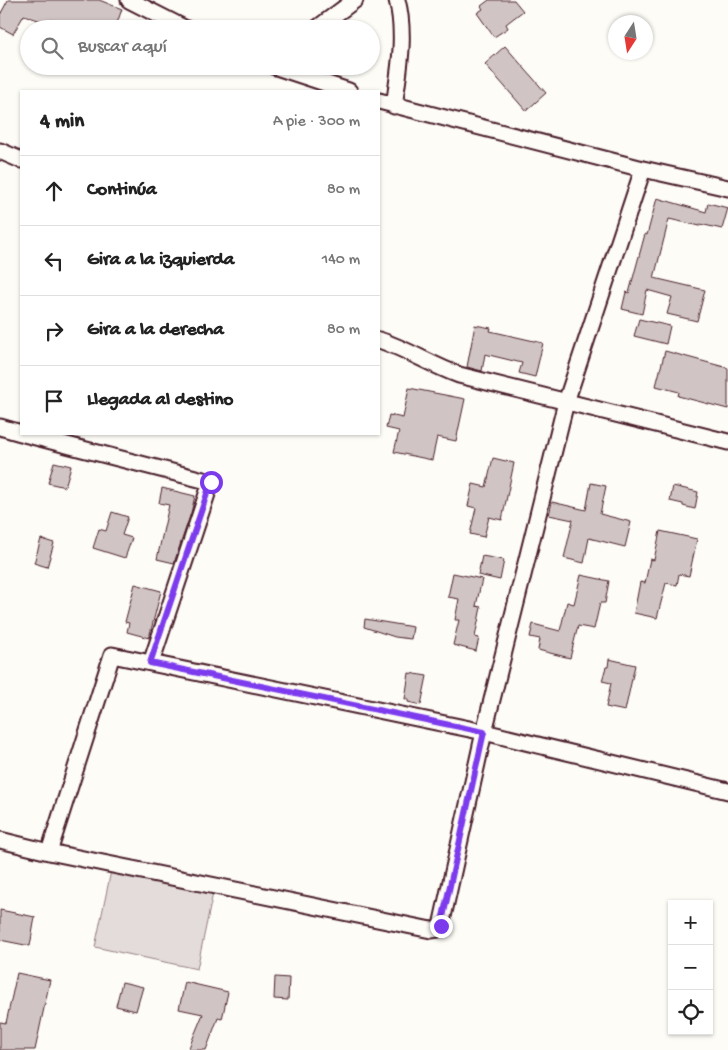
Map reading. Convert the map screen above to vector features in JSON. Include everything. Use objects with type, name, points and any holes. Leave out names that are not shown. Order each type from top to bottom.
[{"type":"street","points":[[129,0],[168,20]]},
{"type":"street","points":[[328,20],[355,0]]},
{"type":"street","points":[[394,106],[400,65],[401,31],[397,0]]},
{"type":"street","points":[[300,75],[345,90]]},
{"type":"street","points":[[380,101],[643,169],[728,188]]},
{"type":"street","points":[[0,151],[20,160]]},
{"type":"street","points":[[0,840],[49,852],[431,930],[438,929],[441,926],[484,732],[566,402],[643,169]]},
{"type":"street","points":[[380,340],[459,375],[728,442]]},
{"type":"street","points":[[0,427],[20,432]]},
{"type":"street","points":[[31,435],[211,482],[150,663]]},
{"type":"street","points":[[49,852],[112,656],[484,732],[728,791]]},
{"type":"shaded area","points":[[111,871],[213,893],[197,969],[95,947]]},
{"type":"building","points":[[8,0],[99,0],[122,9],[118,20],[38,20],[24,15],[13,34],[0,27],[0,15]]},
{"type":"building","points":[[489,0],[514,0],[523,11],[506,24],[508,28],[494,37],[477,13],[483,9],[481,6]]},
{"type":"building","points":[[505,46],[546,93],[526,111],[485,64]]},
{"type":"building","points":[[657,198],[706,212],[708,203],[728,208],[722,229],[669,219],[654,278],[705,290],[697,321],[667,314],[672,297],[647,290],[642,314],[622,309],[626,292],[629,293]]},
{"type":"building","points":[[639,319],[670,326],[666,344],[634,336]]},
{"type":"building","points":[[475,325],[491,328],[490,331],[543,343],[535,377],[519,373],[522,363],[485,354],[482,371],[467,367]]},
{"type":"building","points":[[665,351],[728,368],[728,409],[678,396],[679,392],[656,386]]},
{"type":"building","points":[[409,388],[465,399],[456,441],[437,437],[432,460],[394,452],[399,431],[386,428],[389,415],[403,418]]},
{"type":"building","points":[[493,458],[514,463],[502,520],[489,517],[484,537],[470,534],[476,508],[468,506],[473,484],[486,487]]},
{"type":"building","points":[[54,462],[71,466],[65,487],[48,483]]},
{"type":"building","points":[[591,483],[606,486],[600,514],[631,522],[625,547],[589,538],[584,563],[564,558],[573,520],[549,515],[552,502],[586,510]]},
{"type":"building","points":[[673,486],[698,492],[695,509],[670,501]]},
{"type":"building","points":[[162,488],[195,496],[174,563],[157,559],[169,505],[159,503]]},
{"type":"building","points":[[112,512],[128,517],[122,535],[132,538],[125,558],[93,548],[99,529],[106,531]]},
{"type":"building","points":[[660,531],[697,539],[689,576],[679,574],[677,585],[666,583],[657,618],[634,613],[640,582],[645,583],[650,559],[654,560]]},
{"type":"building","points":[[41,539],[54,543],[47,567],[34,563]]},
{"type":"building","points":[[482,556],[504,560],[500,580],[478,575]]},
{"type":"building","points":[[453,573],[482,579],[476,606],[481,607],[475,637],[479,638],[476,651],[453,645],[459,620],[455,620],[459,599],[448,597]]},
{"type":"building","points":[[581,575],[609,581],[605,603],[600,603],[594,629],[578,626],[570,658],[538,650],[540,639],[530,637],[533,624],[560,631],[567,602],[574,604]]},
{"type":"building","points":[[135,584],[161,591],[149,638],[127,632],[129,623],[125,622]]},
{"type":"building","points":[[365,619],[413,627],[411,639],[395,637],[364,627]]},
{"type":"building","points":[[609,659],[635,665],[625,711],[606,707],[611,683],[602,681]]},
{"type":"building","points":[[409,673],[427,676],[421,705],[408,702],[408,699],[405,699]]},
{"type":"building","points":[[0,910],[35,917],[30,946],[0,940]]},
{"type":"building","points":[[17,973],[50,980],[35,1050],[0,1050],[0,1022],[6,1023]]},
{"type":"building","points":[[275,977],[289,978],[288,1000],[274,999]]},
{"type":"building","points":[[122,982],[143,987],[136,1011],[116,1006]]},
{"type":"building","points":[[185,982],[228,992],[222,1019],[218,1018],[206,1050],[188,1050],[203,1014],[179,1009]]},
{"type":"route","points":[[211,482],[150,663],[484,732],[441,926]]}]
